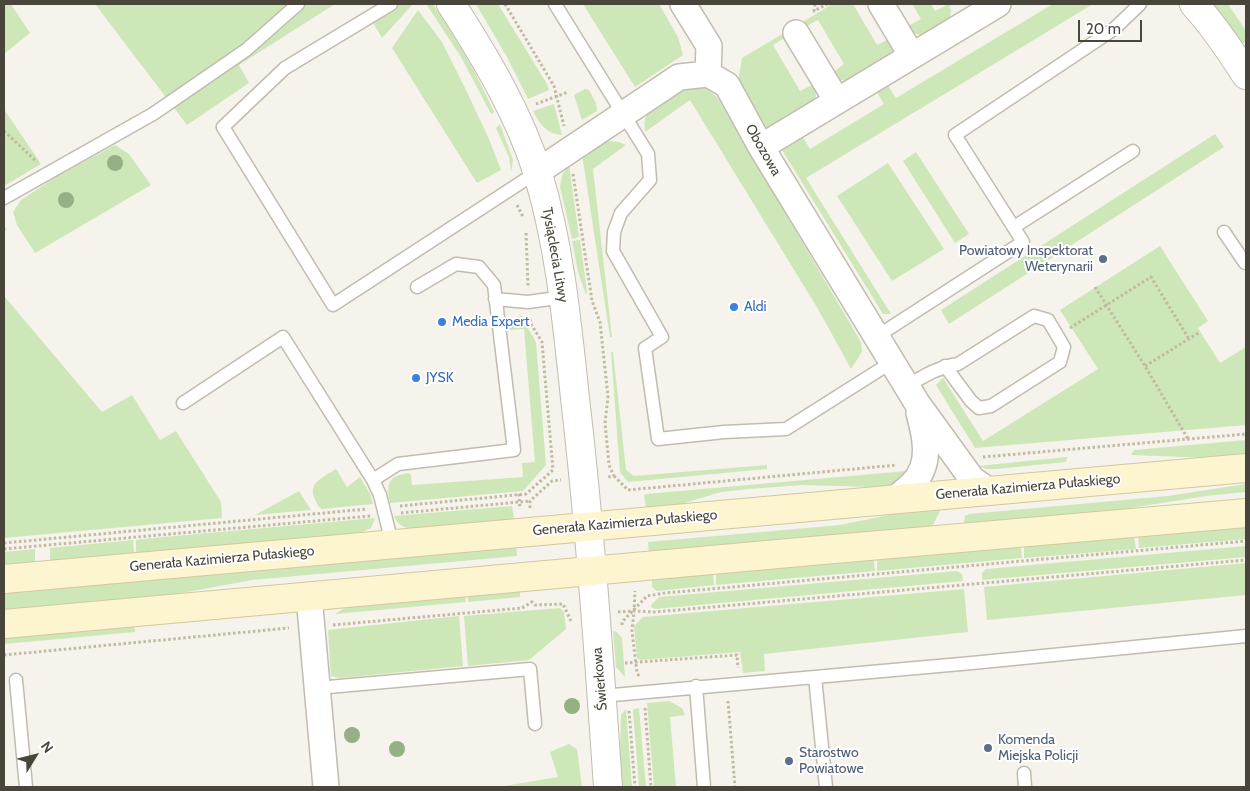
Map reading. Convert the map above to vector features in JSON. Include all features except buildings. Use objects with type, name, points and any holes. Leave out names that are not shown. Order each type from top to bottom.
[{"type":"main road","name":"Generała Kazimierza Pułaskiego","points":[[4,579],[1246,468]]},
{"type":"main road","points":[[956,538],[950,525],[950,515],[953,507],[979,491]]},
{"type":"main road","points":[[4,624],[591,570],[1246,513]]},
{"type":"street","name":"Tysiąclecia Litwy","points":[[451,4],[480,50],[514,113],[537,172],[552,225],[564,297],[591,570]]},
{"type":"street","points":[[537,172],[679,77],[708,74],[709,46],[683,4]]},
{"type":"street","points":[[880,4],[912,56]]},
{"type":"street","points":[[761,147],[912,56],[967,12],[998,4]]},
{"type":"street","points":[[1194,4],[1220,35],[1246,75]]},
{"type":"street","points":[[796,33],[837,101]]},
{"type":"street","name":"Obozowa","points":[[708,74],[727,86],[761,147],[912,395],[979,491]]},
{"type":"street","name":"Obozowa","points":[[896,498],[916,480],[925,462],[926,438],[912,395]]},
{"type":"street","name":"Świerkowa","points":[[591,570],[615,694],[608,787]]},
{"type":"street","points":[[309,596],[326,787]]},
{"type":"lane","points":[[4,198],[153,114],[246,50],[298,4]]},
{"type":"lane","points":[[391,4],[285,68],[223,127],[334,305],[537,172]]},
{"type":"lane","points":[[555,4],[648,154],[650,180],[621,213],[614,232],[613,252],[662,338],[645,348],[658,439],[724,432],[786,429],[892,362]]},
{"type":"lane","points":[[876,337],[1023,242],[955,135],[1114,28],[1140,4]]},
{"type":"lane","points":[[1014,227],[1133,151]]},
{"type":"lane","points":[[1224,232],[1246,262]]},
{"type":"lane","points":[[373,480],[398,464],[514,450],[494,285],[479,268],[456,264],[417,287]]},
{"type":"lane","points":[[496,298],[528,302],[564,297]]},
{"type":"lane","points":[[912,395],[917,379],[945,366],[958,364],[1034,316],[1048,320],[1064,347],[1060,362],[991,406],[979,408],[971,401],[945,366]]},
{"type":"lane","points":[[183,403],[283,337],[373,480],[385,511],[392,543]]},
{"type":"lane","points":[[615,694],[1246,636]]},
{"type":"lane","points":[[317,688],[530,669],[535,724]]},
{"type":"lane","points":[[815,677],[826,787]]},
{"type":"lane","points":[[16,680],[26,787]]},
{"type":"lane","points":[[696,686],[704,787]]},
{"type":"lane","points":[[1024,773],[1025,787]]},
{"type":"path","points":[[815,4],[814,12],[827,4]]},
{"type":"path","points":[[4,131],[48,172]]},
{"type":"path","points":[[4,549],[385,511],[526,494],[553,470],[542,342],[531,324],[528,302],[526,223],[517,205],[513,188]]},
{"type":"path","points":[[1066,331],[1150,277],[1190,339]]},
{"type":"path","points":[[1095,287],[1188,439]]},
{"type":"path","points":[[1145,366],[1200,332]]},
{"type":"path","points":[[4,543],[385,511],[530,501]]},
{"type":"path","points":[[623,630],[622,622],[647,596],[665,593],[1246,541]]},
{"type":"path","points":[[634,611],[655,612],[1246,560]]},
{"type":"path","points":[[529,599],[535,605],[563,604],[574,626]]},
{"type":"path","points":[[634,611],[632,631],[637,673],[643,681],[651,787]]},
{"type":"path","points":[[624,654],[625,662],[615,694],[635,787]]},
{"type":"path","points":[[625,662],[737,655],[740,696],[728,697],[735,787]]},
{"type":"green space","points":[[4,4],[11,4],[30,33],[4,54]]},
{"type":"green space","points":[[95,4],[335,4],[239,65],[249,83],[187,125]]},
{"type":"green space","points":[[401,4],[413,4],[382,38],[372,21]]},
{"type":"green space","points":[[426,4],[433,4],[458,43],[474,70],[494,112],[492,114],[461,57]]},
{"type":"green space","points":[[476,4],[498,4],[549,90],[528,99],[507,57]]},
{"type":"green space","points":[[583,4],[659,4],[678,37],[683,55],[635,87]]},
{"type":"green space","points":[[832,4],[853,4],[877,45],[889,39],[893,48],[890,57],[850,81],[840,80],[832,73],[844,64],[818,20],[803,28],[801,23]]},
{"type":"green space","points":[[912,4],[931,4],[935,11],[949,4],[951,11],[949,21],[924,36],[914,33],[908,26],[921,19]]},
{"type":"green space","points":[[1053,4],[1093,4],[806,178],[891,314],[883,314],[782,150],[802,136],[810,149],[884,104],[876,91],[887,84],[896,98]]},
{"type":"green space","points":[[1208,4],[1228,4],[1246,31],[1246,42],[1240,44]]},
{"type":"green space","points":[[418,10],[442,42],[489,139],[501,170],[477,183],[392,48]]},
{"type":"green space","points":[[784,33],[786,37],[773,45],[800,91],[814,84],[816,94],[814,101],[774,128],[767,128],[738,81],[742,58]]},
{"type":"green space","points":[[692,87],[706,88],[717,97],[861,342],[862,352],[851,369],[818,309],[690,100],[645,132],[645,119],[652,108],[672,95]]},
{"type":"green space","points":[[585,89],[589,90],[596,103],[597,111],[582,120],[574,95]]},
{"type":"green space","points":[[554,104],[562,135],[552,133],[544,128],[533,111]]},
{"type":"green space","points":[[4,109],[41,164],[4,186]]},
{"type":"green space","points":[[500,124],[513,160],[511,172],[509,157],[496,128]]},
{"type":"green space","points":[[1215,134],[1224,147],[949,324],[941,310]]},
{"type":"green space","points":[[599,142],[619,142],[626,145],[593,169],[612,337],[610,337],[582,154]]},
{"type":"green space","points":[[115,145],[129,154],[151,185],[35,253],[17,225],[13,212],[21,200],[59,175]]},
{"type":"green space","points":[[916,152],[969,234],[955,243],[903,161]]},
{"type":"green space","points":[[888,163],[944,249],[892,281],[837,196]]},
{"type":"green space","points":[[569,165],[579,237],[572,239],[560,187],[562,175]]},
{"type":"green space","points":[[580,240],[586,295],[578,272],[572,241]]},
{"type":"green space","points":[[1160,246],[1208,321],[1198,328],[1220,363],[1246,347],[1246,425],[975,448],[936,385],[943,378],[983,441],[1098,369],[1060,310]]},
{"type":"green space","points":[[4,296],[102,412],[132,395],[160,440],[176,431],[221,502],[222,518],[4,538]]},
{"type":"green space","points":[[524,317],[526,325],[536,343],[546,465],[523,491],[390,503],[388,491],[390,482],[402,474],[409,473],[411,475],[412,485],[523,477],[522,463],[535,462],[524,329],[509,330],[515,318]]},
{"type":"green space","points":[[611,352],[613,352],[626,470],[634,476],[767,465],[767,469],[628,482],[620,472]]},
{"type":"green space","points":[[1246,440],[1246,455],[1212,458],[1131,455],[1134,450]]},
{"type":"green space","points":[[1067,457],[1066,462],[996,469],[978,466]]},
{"type":"green space","points":[[336,469],[347,487],[360,477],[370,494],[373,504],[322,509],[317,504],[313,489],[318,481]]},
{"type":"green space","points":[[907,471],[898,484],[890,486],[803,485],[748,489],[721,492],[681,504],[646,508],[644,495],[646,494]]},
{"type":"green space","points":[[1246,484],[1246,492],[1206,496],[1086,515],[967,525],[964,522],[965,516],[969,514],[1168,496]]},
{"type":"green space","points":[[299,491],[311,510],[255,515]]},
{"type":"green space","points":[[512,506],[514,519],[423,528],[402,526],[394,516]]},
{"type":"green space","points":[[918,509],[941,509],[931,529],[649,554],[648,542],[840,525]]},
{"type":"green space","points":[[375,518],[371,528],[360,533],[136,553],[136,540],[152,538],[153,540],[153,538]]},
{"type":"green space","points":[[1246,527],[1246,539],[1139,548],[1138,536]]},
{"type":"green space","points":[[1134,537],[1136,549],[1024,558],[1024,546]]},
{"type":"green space","points":[[133,540],[134,553],[52,561],[50,559],[50,548]]},
{"type":"green space","points":[[516,545],[517,556],[252,580],[166,596],[4,611],[4,590]]},
{"type":"green space","points":[[1246,546],[1246,557],[982,580],[982,573],[986,569]]},
{"type":"green space","points":[[1021,547],[1022,558],[877,571],[877,559]]},
{"type":"green space","points":[[35,549],[35,562],[4,565],[4,552]]},
{"type":"green space","points":[[874,560],[875,571],[716,585],[716,574]]},
{"type":"green space","points":[[1246,563],[1246,595],[987,620],[984,587]]},
{"type":"green space","points":[[957,571],[962,574],[963,581],[655,609],[651,607],[659,597]]},
{"type":"green space","points":[[713,573],[714,585],[657,591],[652,587],[652,579]]},
{"type":"green space","points":[[964,589],[968,632],[764,654],[765,671],[743,673],[740,652],[640,660],[637,658],[634,626],[643,617]]},
{"type":"green space","points":[[520,591],[520,597],[468,602],[468,595]]},
{"type":"green space","points":[[465,595],[466,602],[335,614],[348,606]]},
{"type":"green space","points":[[560,608],[564,612],[566,629],[529,660],[468,666],[464,616]]},
{"type":"green space","points":[[459,616],[463,666],[340,678],[331,676],[328,630]]},
{"type":"green space","points":[[134,625],[135,632],[4,644],[4,636]]},
{"type":"green space","points":[[613,631],[617,632],[622,638],[625,677],[616,667]]},
{"type":"green space","points":[[669,701],[682,708],[685,715],[670,717],[676,787],[654,787],[647,703]]},
{"type":"green space","points":[[639,708],[646,787],[639,787],[633,711]]},
{"type":"green space","points":[[626,709],[632,787],[619,787],[621,715]]},
{"type":"green space","points":[[569,744],[577,749],[582,787],[498,787],[558,777],[550,752]]},
{"type":"place","name":"Powiatowy Inspektorat Weterynarii","points":[[1103,259]]},
{"type":"place","name":"Aldi","points":[[734,307]]},
{"type":"place","name":"Media Expert","points":[[442,322]]},
{"type":"place","name":"JYSK","points":[[416,378]]},
{"type":"place","name":"Komenda Miejska Policji","points":[[988,748]]},
{"type":"place","name":"Starostwo Powiatowe","points":[[789,761]]}]
